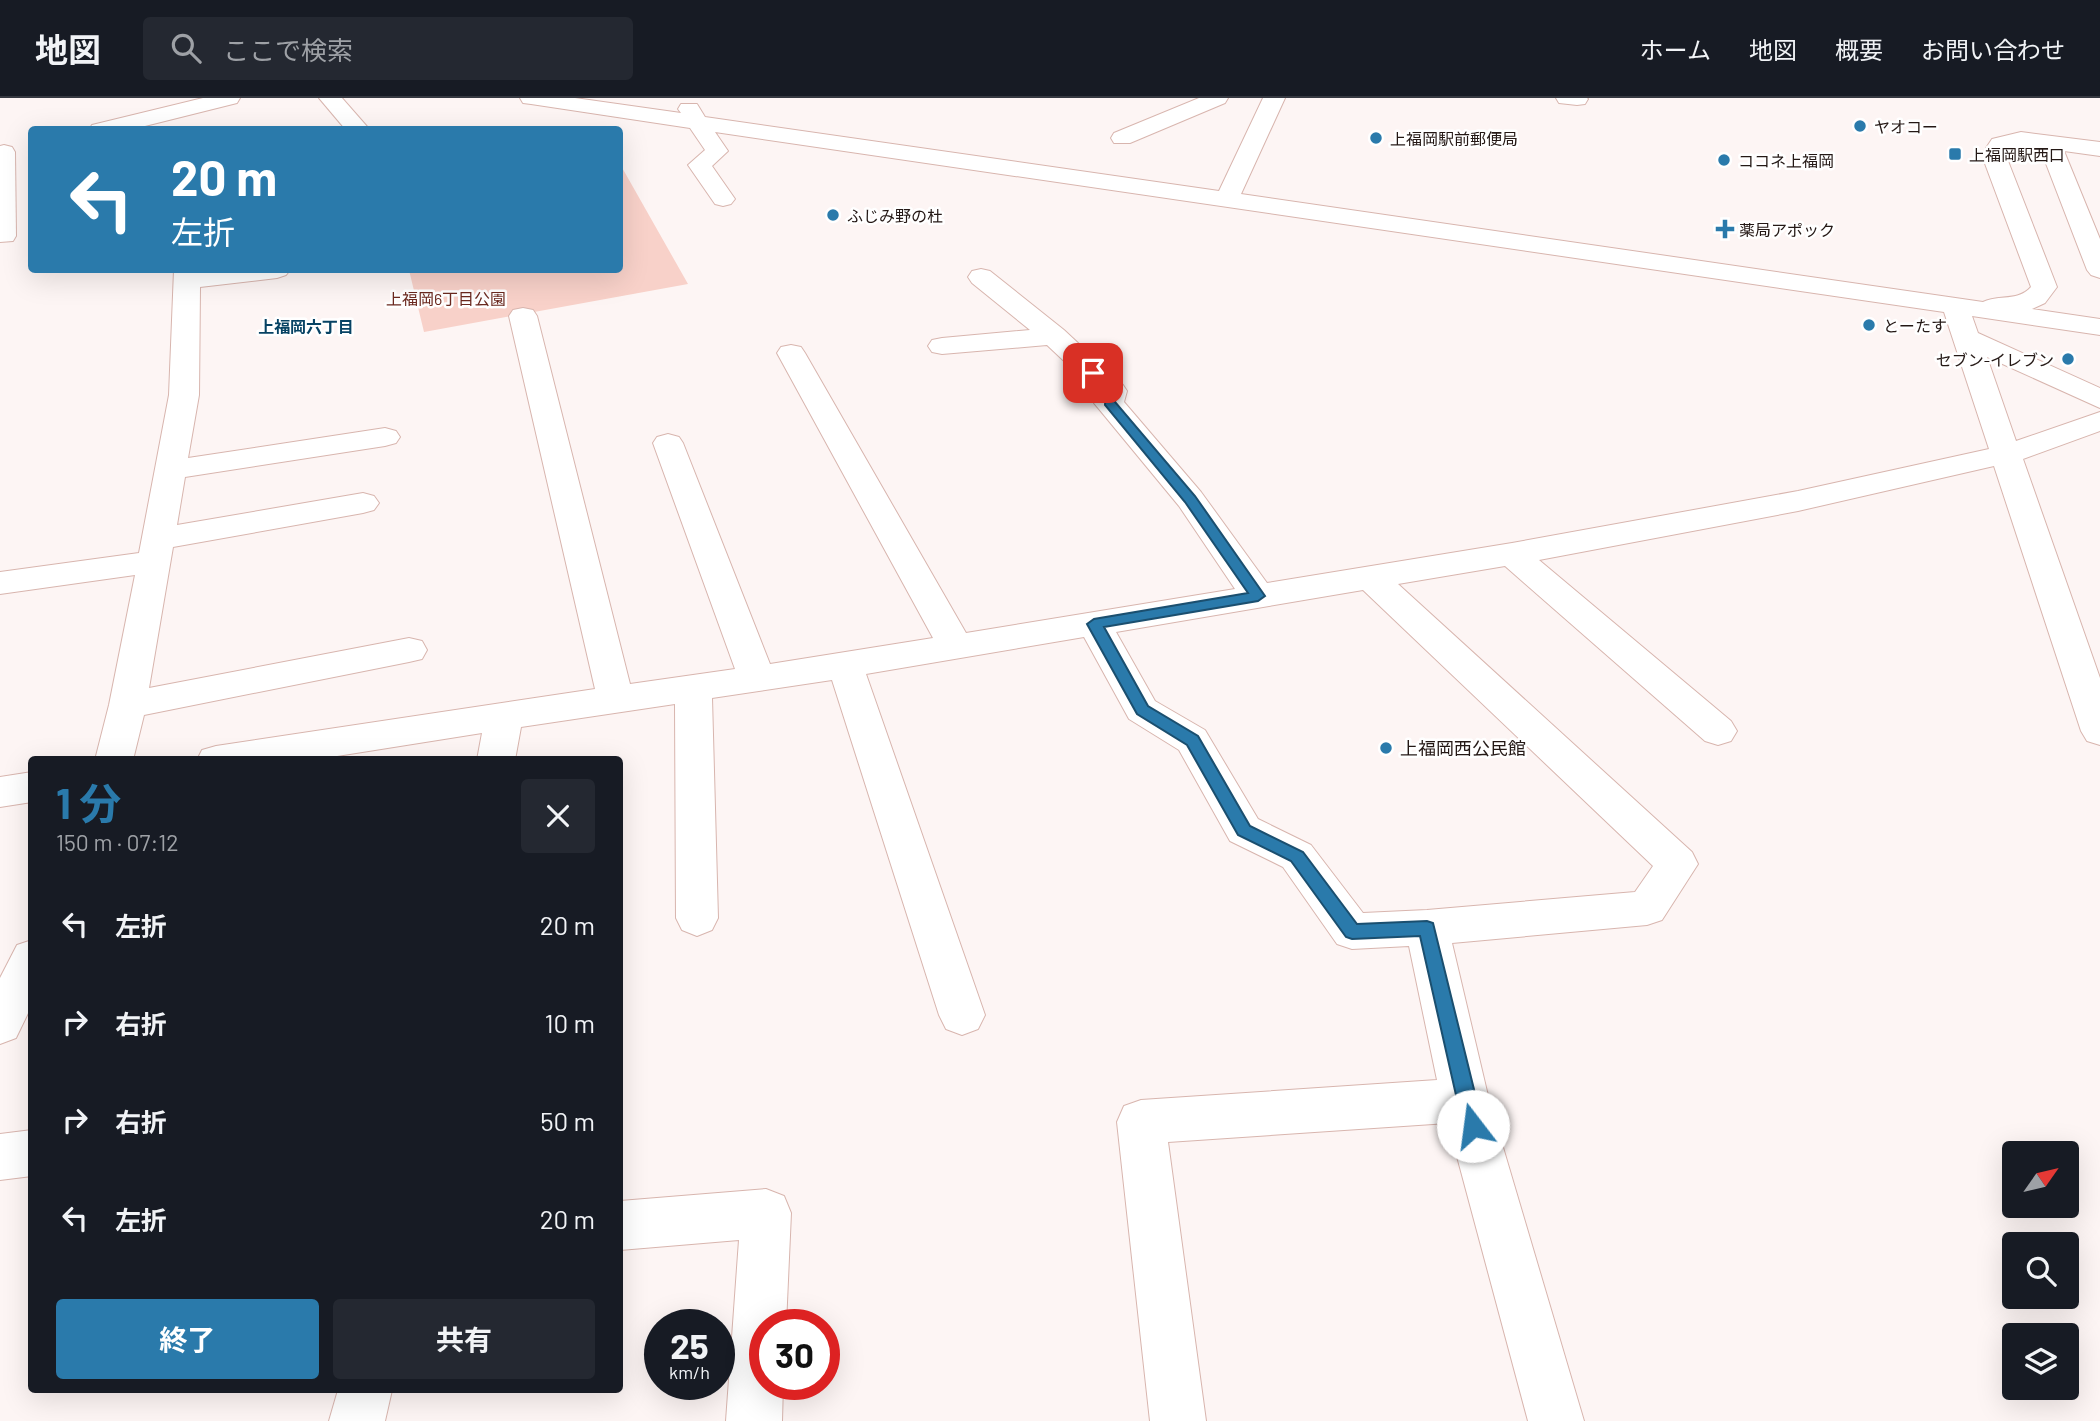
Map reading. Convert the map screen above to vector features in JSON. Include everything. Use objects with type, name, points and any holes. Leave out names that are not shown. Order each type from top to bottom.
[{"type":"street","points":[[130,126],[174,121],[229,98]]},
{"type":"street","points":[[330,98],[355,126]]},
{"type":"street","points":[[531,98],[2100,325]]},
{"type":"street","points":[[682,98],[717,151],[700,165],[723,199]]},
{"type":"street","points":[[1122,138],[1217,98]]},
{"type":"street","points":[[1227,198],[1274,98]]},
{"type":"street","points":[[131,101],[174,121]]},
{"type":"street","points":[[2100,149],[2049,142],[2010,141],[2000,144],[1995,151],[2044,287],[2058,302],[2100,325]]},
{"type":"street","points":[[2049,142],[2100,270]]},
{"type":"street","points":[[4,236],[9,151]]},
{"type":"street","points":[[115,756],[128,705],[184,395],[186,275],[222,273]]},
{"type":"street","points":[[981,277],[1054,336],[1113,391],[1109,402],[1190,499],[1258,596]]},
{"type":"street","points":[[1955,306],[2017,304],[2035,299],[2041,295],[2044,287]]},
{"type":"street","points":[[1955,306],[2008,454],[2100,731]]},
{"type":"street","points":[[523,316],[616,699]]},
{"type":"street","points":[[942,346],[1054,336]]},
{"type":"street","points":[[1965,337],[2100,399]]},
{"type":"street","points":[[791,353],[956,647]]},
{"type":"street","points":[[242,756],[845,665],[1512,554],[1798,501],[2008,454],[2100,421]]},
{"type":"street","points":[[169,470],[385,437]]},
{"type":"street","points":[[668,443],[757,678]]},
{"type":"street","points":[[0,583],[156,551],[363,503]]},
{"type":"street","points":[[1512,554],[1718,731]]},
{"type":"street","points":[[1094,624],[1142,710],[1192,740],[1244,830],[1297,856],[1352,931],[1427,928],[1647,908],[1677,864],[1371,579]]},
{"type":"street","points":[[128,705],[409,650]]},
{"type":"street","points":[[845,665],[962,1014]]},
{"type":"street","points":[[693,688],[697,918]]},
{"type":"street","points":[[497,756],[504,716]]},
{"type":"street","points":[[0,792],[28,788]]},
{"type":"street","points":[[1427,928],[1465,1100],[1556,1421]]},
{"type":"street","points":[[0,1024],[28,966]]},
{"type":"street","points":[[1178,1421],[1140,1122],[1465,1100]]},
{"type":"street","points":[[0,1157],[28,1154]]},
{"type":"street","points":[[623,1225],[766,1213],[754,1421]]},
{"type":"street","points":[[357,1421],[364,1393]]},
{"type":"green space","name":"上福岡6丁目公園","points":[[623,169],[688,284],[424,332],[410,273],[623,273]]},
{"type":"place","name":"ヤオコー","points":[[1860,126]]},
{"type":"place","name":"上福岡駅前郵便局","points":[[1376,138]]},
{"type":"place","name":"上福岡駅西口","points":[[1955,154]]},
{"type":"place","name":"ココネ上福岡","points":[[1724,160]]},
{"type":"place","name":"ふじみ野の杜","points":[[833,215]]},
{"type":"place","name":"薬局アポック","points":[[1725,229]]},
{"type":"place","name":"とーたす","points":[[1869,325]]},
{"type":"place","name":"セブン-イレブン","points":[[2068,359]]},
{"type":"place","name":"上福岡西公民館","points":[[1386,748]]},
{"type":"district","name":"上福岡六丁目","points":[[306,326]]},
{"type":"route","points":[[1093,373],[1113,391],[1109,402],[1190,499],[1258,596],[1094,624],[1142,710],[1192,740],[1244,830],[1297,856],[1352,931],[1427,928],[1473,1126]]}]
